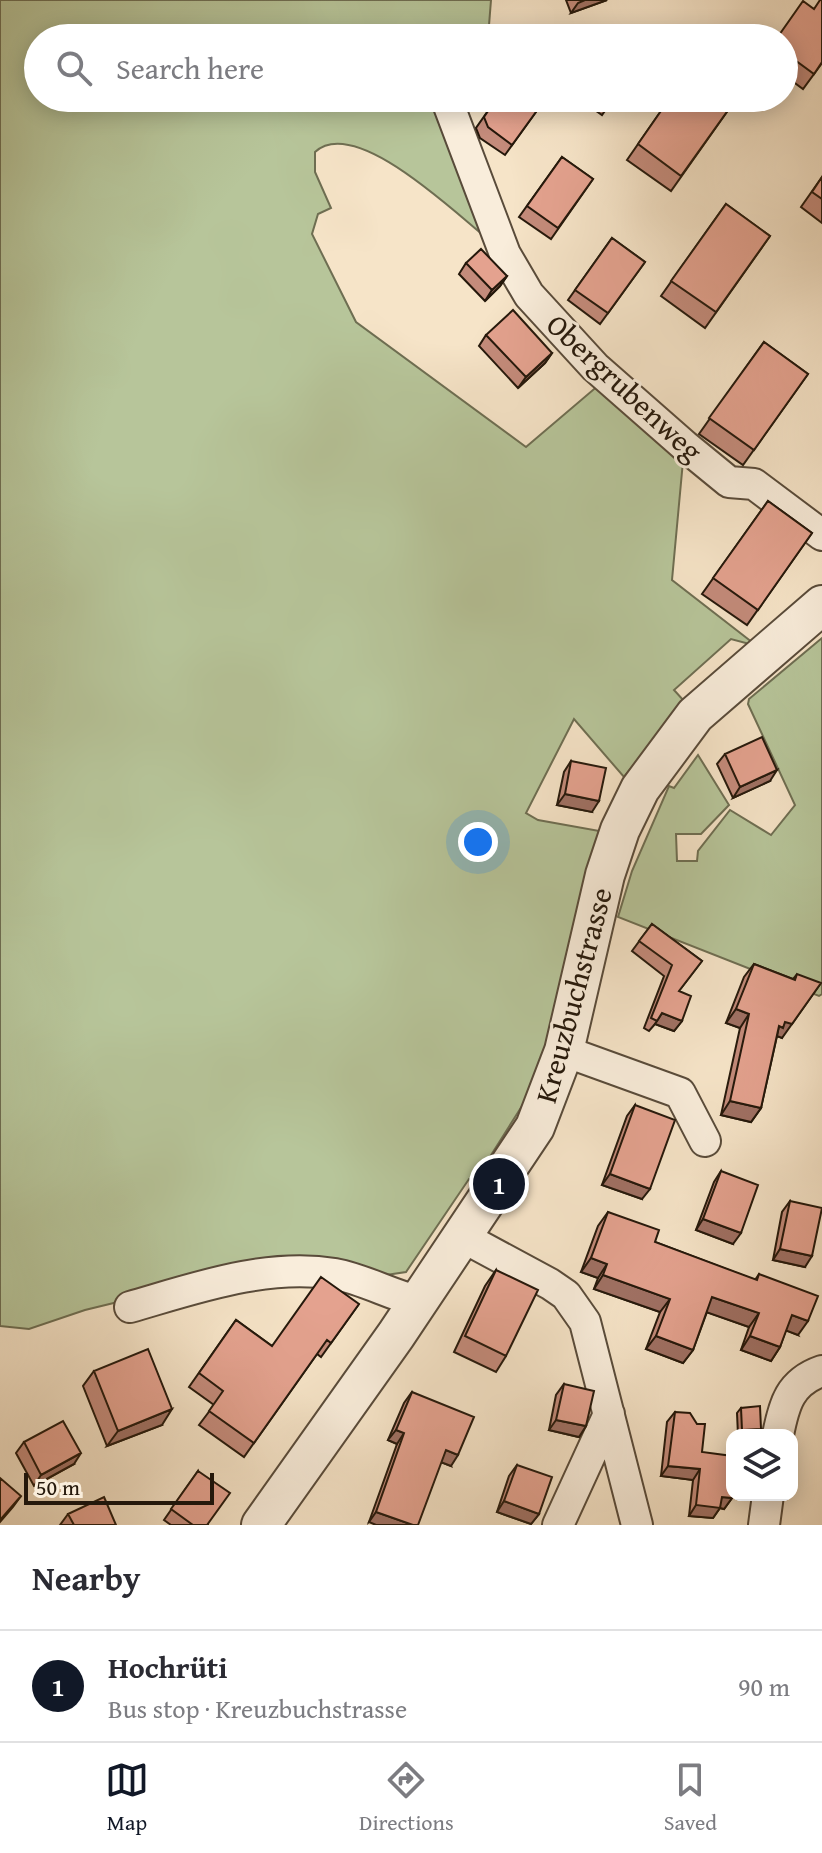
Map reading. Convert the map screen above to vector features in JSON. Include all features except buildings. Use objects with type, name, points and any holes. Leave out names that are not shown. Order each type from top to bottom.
[{"type":"street","name":"Obergrubenweg","points":[[451,112],[505,254],[529,295],[595,367],[685,446],[729,482],[754,484],[822,535]]},
{"type":"street","name":"Kreuzbuchstrasse","points":[[261,1525],[535,1127],[564,1051],[605,875],[620,830],[640,789],[695,715],[822,605]]},
{"type":"street","points":[[564,1051],[680,1093],[705,1141]]},
{"type":"street","points":[[461,1236],[483,1251],[540,1277],[566,1295],[585,1322],[637,1525]]},
{"type":"street","points":[[130,1307],[216,1282],[292,1269],[339,1275],[417,1301]]},
{"type":"street","points":[[780,1429],[791,1391],[805,1377],[822,1371]]},
{"type":"street","points":[[558,1525],[609,1414]]},
{"type":"street","points":[[764,1525],[767,1501]]},
{"type":"green space","points":[[0,0],[491,0],[489,24],[24,24],[24,112],[444,112],[488,239],[429,190],[379,156],[354,146],[333,144],[315,152],[315,172],[331,208],[318,214],[312,234],[356,322],[526,447],[600,384],[683,461],[672,580],[757,646],[731,639],[674,690],[685,702],[624,777],[574,719],[526,813],[538,820],[605,832],[546,1055],[529,1095],[474,1182],[469,1179],[406,1272],[366,1278],[245,1271],[85,1310],[29,1329],[0,1326]]},
{"type":"green space","points":[[822,638],[822,994],[819,996],[618,917],[632,871],[669,786],[674,788],[698,755],[729,805],[701,834],[676,834],[677,861],[697,861],[698,851],[730,810],[771,835],[795,805],[748,704],[749,699]]},
{"type":"place","name":"Hochrüti","points":[[499,1184]]}]
